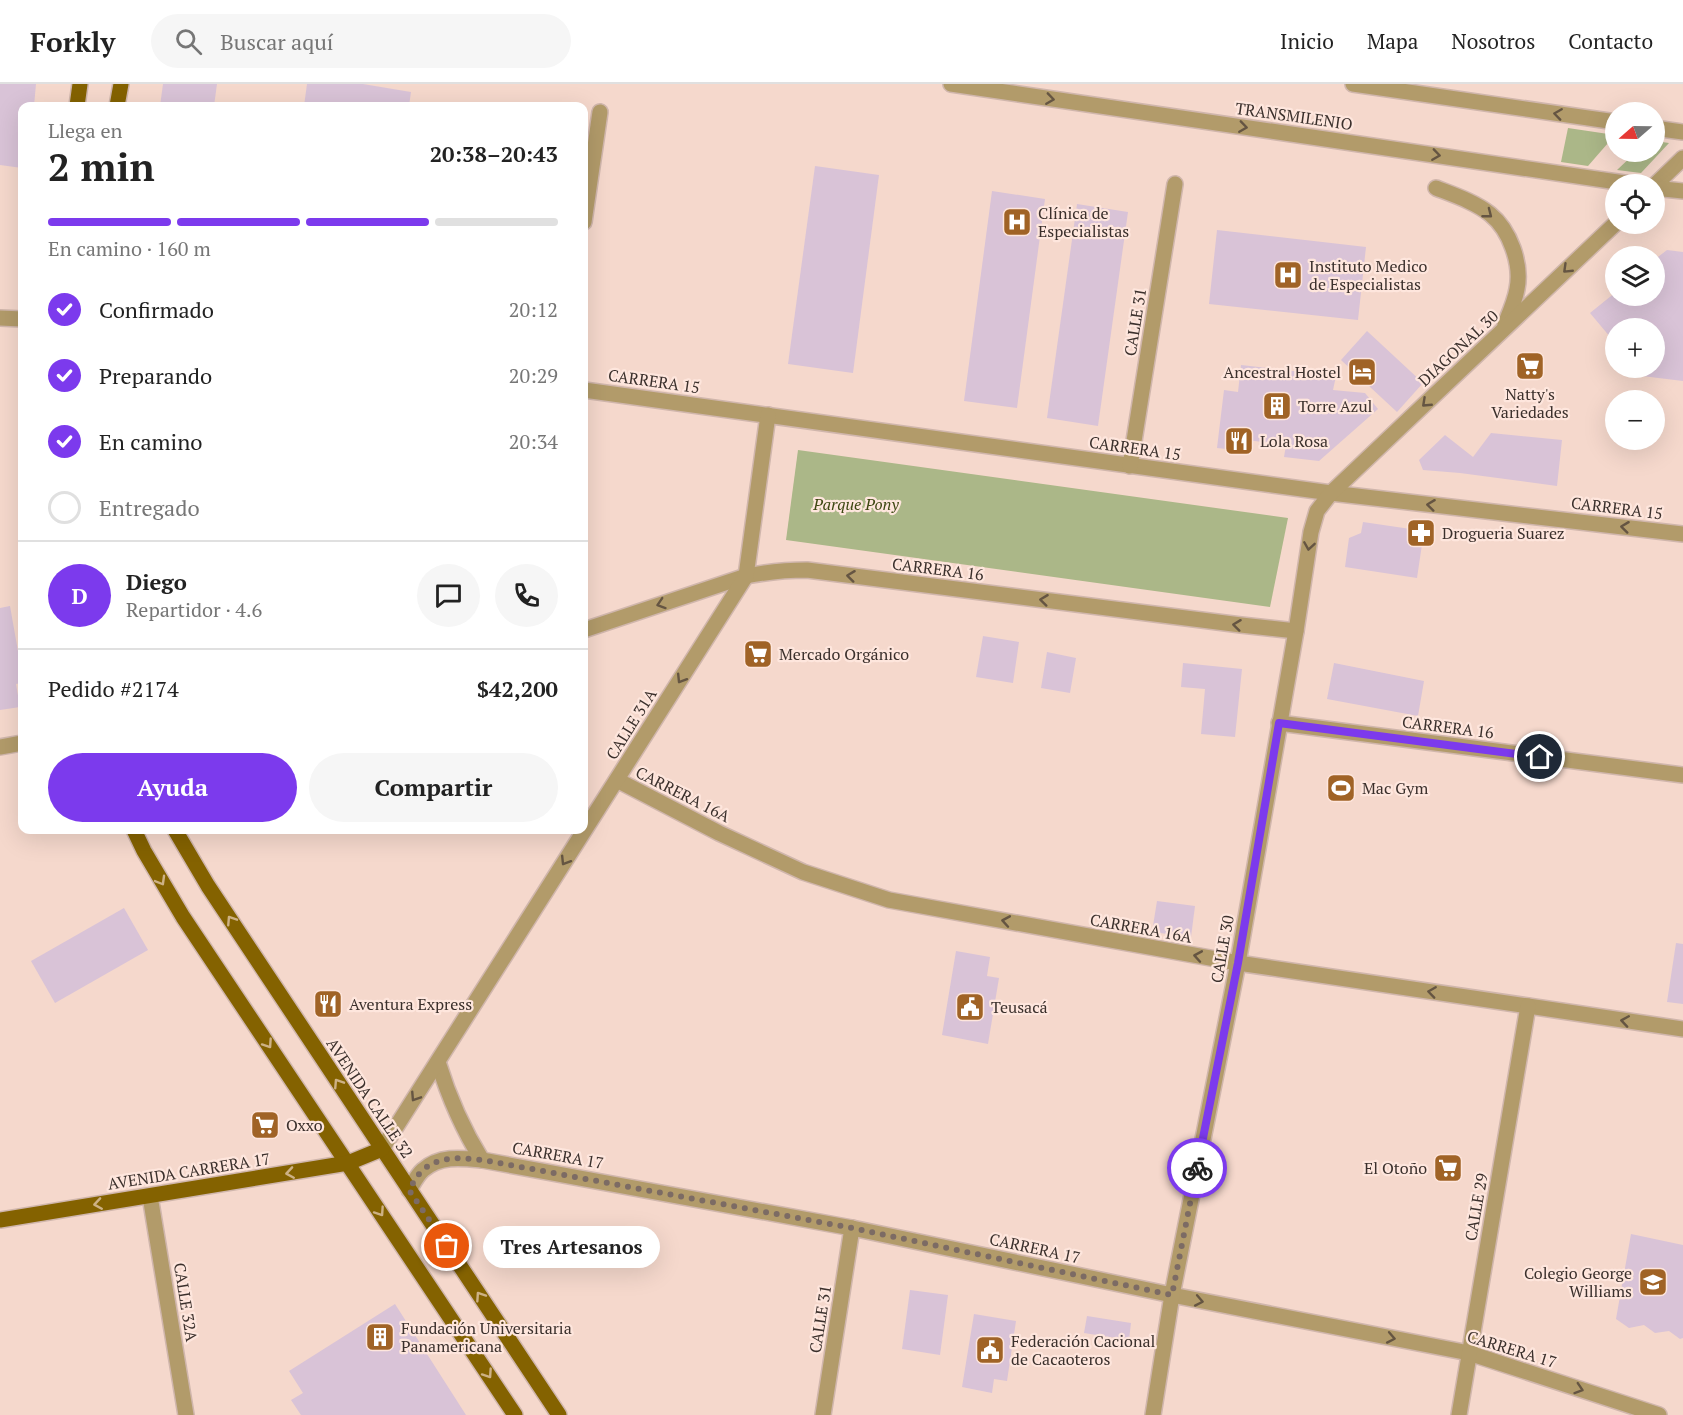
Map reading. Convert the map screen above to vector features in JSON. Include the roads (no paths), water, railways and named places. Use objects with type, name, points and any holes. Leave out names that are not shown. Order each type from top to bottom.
[{"type":"main road","points":[[78,102],[80,84]]},
{"type":"main road","points":[[118,102],[121,84]]},
{"type":"main road","points":[[136,834],[183,917],[515,1415]]},
{"type":"main road","name":"AVENIDA CALLE 32","points":[[178,834],[208,886],[559,1415]]},
{"type":"main road","name":"AVENIDA CARRERA 17","points":[[0,1220],[348,1163],[382,1149]]},
{"type":"street","name":"TRANSMILENIO","points":[[951,84],[1605,180]]},
{"type":"street","points":[[1353,84],[1605,120]]},
{"type":"street","points":[[588,194],[600,112]]},
{"type":"street","points":[[1665,130],[1683,132]]},
{"type":"street","points":[[1665,176],[1683,158]]},
{"type":"street","name":"CALLE 31","points":[[1130,465],[1176,184]]},
{"type":"street","points":[[1436,188],[1461,197],[1491,214],[1511,240],[1518,286],[1511,310],[1500,333]]},
{"type":"street","points":[[1665,189],[1683,191]]},
{"type":"street","name":"DIAGONAL 30","points":[[1331,493],[1605,234]]},
{"type":"street","points":[[0,318],[18,319]]},
{"type":"street","name":"CARRERA 15","points":[[588,391],[1331,493],[1683,534]]},
{"type":"street","name":"CALLE 31A","points":[[588,826],[746,576],[768,416]]},
{"type":"street","name":"CALLE 30","points":[[1153,1415],[1172,1295],[1238,963],[1311,532],[1317,511],[1331,493]]},
{"type":"street","name":"CARRERA 16","points":[[588,629],[746,576],[770,571],[807,570],[1296,631]]},
{"type":"street","name":"CARRERA 16","points":[[1279,723],[1683,775]]},
{"type":"street","points":[[0,747],[18,744]]},
{"type":"street","name":"CARRERA 16A","points":[[617,780],[718,833],[803,872],[889,900],[1238,963],[1683,1029]]},
{"type":"street","name":"CALLE 31A","points":[[382,1149],[583,834]]},
{"type":"street","name":"CALLE 29","points":[[1459,1415],[1528,1006]]},
{"type":"street","points":[[438,1062],[453,1107],[483,1160]]},
{"type":"street","name":"CARRERA 17","points":[[409,1190],[422,1171],[434,1162],[452,1158],[483,1160],[852,1228],[1172,1295],[1469,1353],[1659,1415]]},
{"type":"street","name":"CALLE 32A","points":[[150,1196],[186,1415]]},
{"type":"street","name":"CALLE 31","points":[[823,1415],[852,1228]]},
{"type":"place","name":"Clínica de Especialistas","points":[[1017,222]]},
{"type":"place","name":"Instituto Medico de Especialistas","points":[[1288,275]]},
{"type":"place","name":"Natty's Variedades","points":[[1530,366]]},
{"type":"place","name":"Ancestral Hostel","points":[[1362,372]]},
{"type":"place","name":"Torre Azul","points":[[1277,406]]},
{"type":"place","name":"Lola Rosa","points":[[1239,441]]},
{"type":"place","name":"Drogueria Suarez","points":[[1421,533]]},
{"type":"place","name":"Mercado Orgánico","points":[[758,654]]},
{"type":"place","name":"Mac Gym","points":[[1341,788]]},
{"type":"place","name":"Aventura Express","points":[[328,1004]]},
{"type":"place","name":"Teusacá","points":[[970,1007]]},
{"type":"place","name":"Oxxo","points":[[265,1125]]},
{"type":"place","name":"El Otoño","points":[[1448,1168]]},
{"type":"place","name":"Tres Artesanos","points":[[447,1246]]},
{"type":"place","name":"Colegio George Williams","points":[[1653,1282]]},
{"type":"place","name":"Fundación Universitaria Panamericana","points":[[380,1337]]},
{"type":"place","name":"Federación Cacional de Cacaoteros","points":[[990,1350]]},
{"type":"park label","name":"Parque Pony","points":[[856,504]]}]
